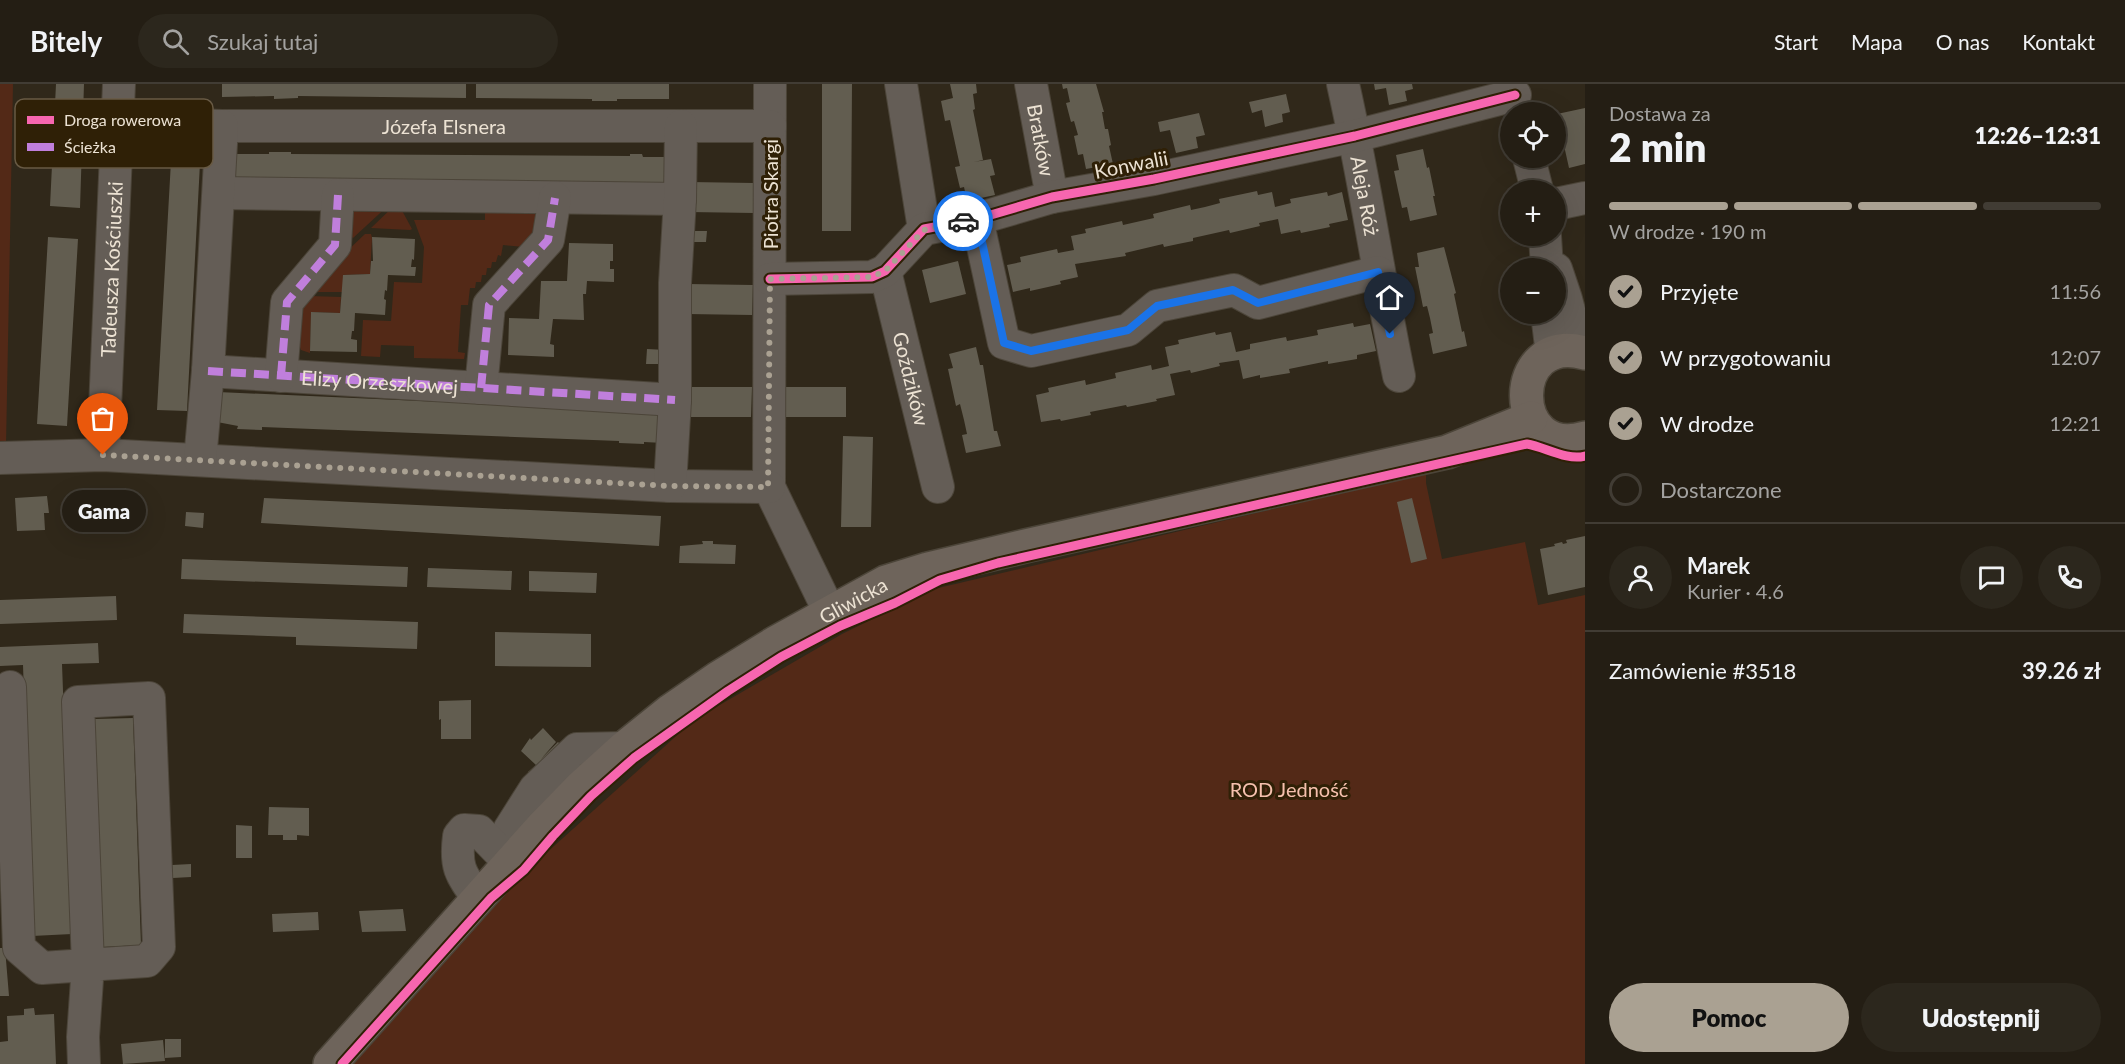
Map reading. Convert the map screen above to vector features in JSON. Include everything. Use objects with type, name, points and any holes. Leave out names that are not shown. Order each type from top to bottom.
[{"type":"main road","points":[[1572,353],[1541,361],[1527,382],[1526,400],[1531,418],[1540,429],[1564,440],[1585,438]]},
{"type":"main road","name":"Gliwicka","points":[[330,1064],[510,863],[581,787],[624,748],[670,711],[718,678],[775,643],[886,582],[928,569],[1447,452],[1531,418]]},
{"type":"street","name":"Tadeusza Kościuszki","points":[[119,84],[119,99]]},
{"type":"street","name":"Piotra Skargi","points":[[770,84],[768,487],[830,613]]},
{"type":"street","points":[[770,279],[872,277],[885,271],[924,230],[901,84]]},
{"type":"street","name":"Bratków","points":[[1031,84],[1052,197]]},
{"type":"street","name":"Aleja Róż","points":[[1343,84],[1355,136],[1378,272],[1399,376]]},
{"type":"street","name":"Konwalii","points":[[924,230],[977,219],[1052,197],[1154,179],[1355,136],[1516,97]]},
{"type":"street","name":"Józefa Elsnera","points":[[213,126],[770,126]]},
{"type":"street","points":[[200,460],[208,371],[222,126]]},
{"type":"street","points":[[670,486],[675,400],[675,283],[681,126]]},
{"type":"street","name":"Tadeusza Kościuszki","points":[[103,455],[116,168]]},
{"type":"street","points":[[219,193],[680,199]]},
{"type":"street","name":"Elizy Orzeszkowej","points":[[281,376],[287,302],[334,244],[338,195]]},
{"type":"street","name":"Elizy Orzeszkowej","points":[[481,388],[489,305],[548,240],[555,198]]},
{"type":"street","points":[[1566,202],[1585,198]]},
{"type":"street","points":[[977,219],[1004,343],[1031,351],[1128,330],[1157,306],[1233,290],[1258,303],[1378,272]]},
{"type":"street","name":"Goździków","points":[[885,271],[938,488]]},
{"type":"street","points":[[1566,299],[1572,353]]},
{"type":"street","points":[[1553,324],[1572,353]]},
{"type":"street","name":"Elizy Orzeszkowej","points":[[208,371],[675,400]]},
{"type":"street","points":[[0,458],[103,455],[670,486],[768,487]]},
{"type":"street","points":[[10,687],[9,924],[19,948],[42,968],[88,965],[147,961],[159,947],[149,698],[78,702],[88,965],[83,1037],[84,1064]]},
{"type":"street","points":[[478,898],[461,876],[458,865],[459,836],[464,830],[479,831],[510,863]]},
{"type":"green space","points":[[0,84],[13,84],[6,445],[0,445]]},
{"type":"green space","points":[[485,200],[547,214],[524,247],[503,245],[501,256],[498,255],[496,262],[492,262],[491,268],[487,268],[486,275],[482,275],[481,282],[476,282],[475,288],[470,288],[468,305],[461,305],[458,352],[465,353],[464,359],[414,358],[414,346],[381,345],[380,357],[361,356],[363,320],[391,321],[394,282],[422,283],[424,247],[414,220],[485,220]]},
{"type":"green space","points":[[353,203],[391,203],[353,238],[351,236]]},
{"type":"green space","points":[[396,204],[399,205],[412,229],[371,228]]},
{"type":"green space","points":[[365,234],[371,234],[372,238],[370,274],[343,275],[343,292],[314,292],[345,253]]},
{"type":"green space","points":[[309,296],[341,297],[340,313],[311,312],[310,353],[301,350],[298,337],[301,316]]},
{"type":"green space","name":"ROD Jedność","points":[[1426,473],[1426,483],[1442,559],[1525,542],[1538,605],[1585,595],[1585,1064],[348,1064],[533,865],[694,720],[842,634],[934,589]]},
{"type":"building","points":[[56,84],[84,84],[84,99],[55,99]]},
{"type":"building","points":[[222,84],[466,84],[466,98],[222,97]]},
{"type":"building","points":[[476,84],[669,84],[669,99],[592,101],[592,99],[476,98]]},
{"type":"building","points":[[822,84],[852,84],[851,231],[822,231]]},
{"type":"building","points":[[950,84],[976,84],[977,93],[973,94],[975,109],[973,110],[983,160],[974,162],[991,159],[995,175],[990,176],[995,195],[967,201],[964,187],[960,188],[955,167],[960,166],[950,120],[945,121],[941,101],[953,98]]},
{"type":"building","points":[[1062,84],[1096,84],[1104,112],[1102,112],[1105,129],[1108,129],[1113,164],[1086,169],[1083,154],[1078,155],[1074,136],[1078,135],[1074,121],[1071,122],[1066,103],[1070,102],[1067,88],[1063,89]]},
{"type":"building","points":[[1374,84],[1412,84],[1413,89],[1405,91],[1407,101],[1389,105],[1386,88],[1375,90]]},
{"type":"building","points":[[1286,94],[1290,112],[1282,114],[1283,122],[1265,127],[1262,110],[1252,113],[1249,102]]},
{"type":"building","points":[[1585,108],[1585,164],[1569,168],[1566,154],[1566,112]]},
{"type":"building","points":[[1199,113],[1205,135],[1196,137],[1198,148],[1176,153],[1170,130],[1160,132],[1158,122]]},
{"type":"building","points":[[1423,149],[1427,168],[1429,167],[1437,215],[1410,221],[1407,207],[1402,208],[1398,190],[1394,171],[1399,170],[1396,155]]},
{"type":"building","points":[[269,152],[630,156],[630,154],[642,154],[643,157],[668,157],[668,185],[234,182],[234,154],[269,154]]},
{"type":"building","points":[[52,168],[81,168],[80,208],[50,206]]},
{"type":"building","points":[[171,168],[200,168],[187,411],[157,410]]},
{"type":"building","points":[[690,182],[754,183],[754,213],[689,212]]},
{"type":"building","points":[[1257,191],[1258,195],[1272,192],[1275,207],[1291,203],[1290,199],[1327,192],[1328,196],[1342,192],[1348,220],[1329,224],[1330,227],[1301,233],[1300,230],[1281,234],[1278,219],[1259,223],[1260,226],[1230,233],[1229,230],[1193,238],[1193,241],[1164,247],[1163,244],[1125,253],[1126,256],[1075,264],[1078,277],[1060,281],[1061,284],[1030,291],[1030,288],[1013,292],[1007,265],[1021,262],[1020,257],[1057,249],[1058,253],[1074,250],[1071,236],[1086,233],[1085,229],[1122,221],[1123,225],[1154,218],[1153,214],[1190,205],[1191,210],[1205,207],[1220,203],[1219,199]]},
{"type":"building","points":[[688,231],[707,231],[706,242],[688,242]]},
{"type":"building","points":[[48,237],[78,239],[67,426],[37,424]]},
{"type":"building","points":[[372,237],[415,239],[414,260],[412,259],[411,267],[416,267],[415,276],[388,275],[384,299],[386,300],[385,315],[355,313],[351,339],[357,340],[357,352],[310,351],[311,312],[340,313],[343,275],[370,274],[371,261],[373,261]]},
{"type":"building","points":[[569,243],[613,244],[613,261],[610,261],[610,269],[614,269],[614,282],[587,281],[586,294],[583,294],[584,320],[553,319],[550,344],[554,345],[554,357],[508,355],[509,318],[539,319],[541,281],[567,281]]},
{"type":"building","points":[[1444,247],[1467,346],[1433,354],[1429,334],[1433,333],[1430,318],[1427,306],[1423,307],[1415,267],[1419,267],[1417,253]]},
{"type":"building","points":[[958,261],[966,294],[930,303],[922,270]]},
{"type":"building","points":[[688,284],[753,285],[752,315],[687,314]]},
{"type":"building","points":[[1353,323],[1354,327],[1370,324],[1376,351],[1357,355],[1357,359],[1328,364],[1328,361],[1289,369],[1290,373],[1260,378],[1260,375],[1243,379],[1239,360],[1219,363],[1220,366],[1191,373],[1190,370],[1170,374],[1175,395],[1156,399],[1157,401],[1090,412],[1091,415],[1061,421],[1060,419],[1041,422],[1036,395],[1049,392],[1048,388],[1085,380],[1086,385],[1116,378],[1115,373],[1151,365],[1152,370],[1169,366],[1165,347],[1179,344],[1178,340],[1215,332],[1216,335],[1231,332],[1236,352],[1250,349],[1250,344],[1286,337],[1287,341],[1318,335],[1317,330]]},
{"type":"building","points":[[976,347],[980,365],[983,365],[994,431],[997,431],[1001,446],[966,453],[962,435],[967,434],[960,404],[956,406],[948,369],[953,368],[949,354]]},
{"type":"building","points":[[647,349],[666,350],[665,364],[646,364]]},
{"type":"building","points":[[686,387],[752,387],[751,417],[686,417]]},
{"type":"building","points":[[781,387],[846,387],[846,417],[781,417]]},
{"type":"building","points":[[218,392],[665,412],[664,443],[262,427],[262,430],[237,429],[238,426],[217,422]]},
{"type":"building","points":[[843,436],[873,437],[871,527],[841,527]]},
{"type":"building","points":[[119,488],[126,488],[126,492],[131,492],[129,523],[87,521],[88,490],[118,491]]},
{"type":"building","points":[[47,496],[49,513],[44,513],[45,530],[17,531],[15,498]]},
{"type":"building","points":[[264,498],[661,516],[659,546],[261,523]]},
{"type":"building","points":[[1412,498],[1427,559],[1411,563],[1397,502]]},
{"type":"building","points":[[186,512],[204,513],[203,528],[185,526]]},
{"type":"building","points":[[1585,536],[1585,587],[1548,595],[1540,549]]},
{"type":"building","points":[[702,541],[736,545],[735,564],[679,563],[680,546],[703,544]]},
{"type":"building","points":[[182,559],[408,567],[407,587],[181,579]]},
{"type":"building","points":[[428,568],[512,571],[511,590],[427,587]]},
{"type":"building","points":[[529,571],[597,573],[596,593],[529,591]]},
{"type":"building","points":[[116,596],[117,620],[0,624],[0,600]]},
{"type":"building","points":[[184,614],[418,622],[417,649],[296,645],[296,637],[183,633]]},
{"type":"building","points":[[495,632],[591,634],[591,667],[495,666]]},
{"type":"building","points":[[98,643],[99,663],[62,664],[72,934],[32,936],[23,665],[0,666],[0,647]]},
{"type":"building","points":[[471,700],[471,739],[441,739],[439,701]]},
{"type":"building","points":[[133,718],[141,945],[102,947],[94,719]]},
{"type":"building","points":[[543,728],[556,742],[541,759],[558,742],[581,765],[550,795],[528,772],[536,765],[521,751],[530,738],[531,740]]},
{"type":"building","points":[[269,807],[309,808],[309,836],[297,835],[297,840],[283,840],[283,835],[268,835]]},
{"type":"building","points":[[236,825],[252,826],[252,858],[236,858]]},
{"type":"building","points":[[191,864],[191,877],[173,878],[172,865]]},
{"type":"building","points":[[403,909],[406,931],[362,932],[359,911]]},
{"type":"building","points":[[318,912],[319,930],[273,932],[272,914]]},
{"type":"building","points":[[0,948],[5,948],[9,996],[0,996]]},
{"type":"building","points":[[34,1008],[35,1015],[54,1014],[56,1064],[0,1064],[0,1042],[8,1041],[7,1016],[24,1015],[24,1009]]},
{"type":"building","points":[[165,1039],[181,1039],[181,1057],[165,1058]]},
{"type":"building","points":[[163,1040],[165,1061],[123,1064],[121,1044]]},
{"type":"marked path","points":[[281,376],[287,302],[335,245],[338,195]]},
{"type":"marked path","points":[[481,388],[489,305],[548,240],[555,198]]},
{"type":"marked path","points":[[208,371],[675,400]]},
{"type":"cycle path","points":[[770,279],[872,277],[885,271],[924,229],[977,219],[1052,197],[1154,179],[1355,136],[1515,95]]},
{"type":"cycle path","points":[[342,1064],[491,898],[524,870],[591,796],[634,758],[728,691],[781,657],[840,626],[895,603],[940,580],[998,563],[1527,444],[1571,457],[1585,456]]},
{"type":"way so far","points":[[103,455],[670,486],[768,487],[770,279],[872,277],[885,271],[924,230],[963,221]]},
{"type":"place","name":"Gama","points":[[103,455]]},
{"type":"route","points":[[963,221],[977,219],[1004,343],[1031,351],[1128,330],[1157,306],[1233,290],[1258,303],[1378,272],[1390,334]]}]
